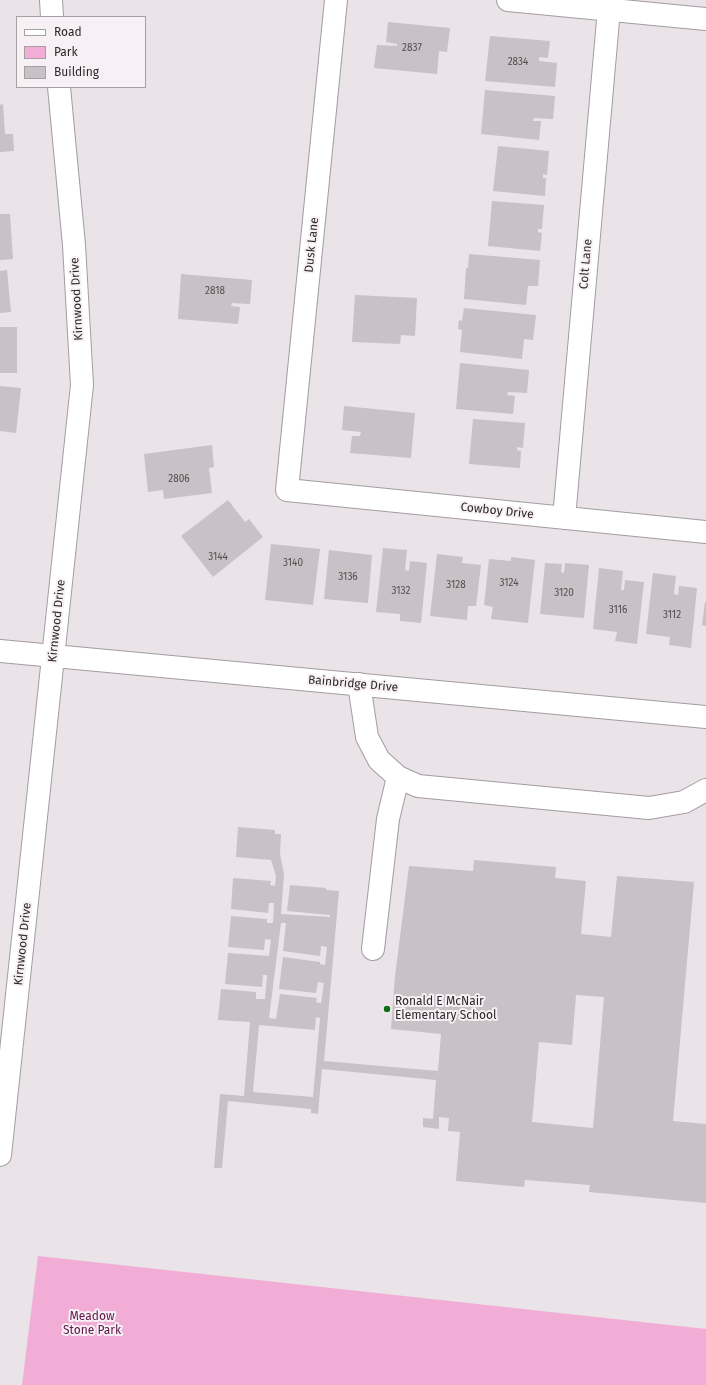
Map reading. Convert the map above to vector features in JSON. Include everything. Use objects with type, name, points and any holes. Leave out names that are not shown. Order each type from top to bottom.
[{"type":"street","points":[[51,0],[52,16]]},
{"type":"street","name":"Dusk Lane","points":[[287,490],[336,0]]},
{"type":"street","points":[[508,0],[706,19]]},
{"type":"street","name":"Colt Lane","points":[[564,518],[609,10]]},
{"type":"street","name":"Kirnwood Drive","points":[[0,1155],[82,385],[74,246],[59,88]]},
{"type":"street","name":"Cowboy Drive","points":[[287,490],[706,532]]},
{"type":"street","name":"Bainbridge Drive","points":[[0,651],[706,717]]},
{"type":"street","points":[[359,684],[367,737],[380,760],[398,777],[418,786],[649,808],[684,802],[706,790]]},
{"type":"street","points":[[373,949],[388,819],[398,777]]},
{"type":"green space","name":"Meadow Stone Park","points":[[38,1256],[706,1329],[706,1385],[22,1385]]},
{"type":"building","points":[[388,22],[450,28],[447,52],[439,51],[437,74],[374,68],[377,45],[397,46],[397,44],[386,42]]},
{"type":"building","points":[[490,36],[550,41],[548,58],[539,57],[539,61],[557,63],[555,87],[485,81]]},
{"type":"building","points":[[485,90],[555,96],[553,119],[534,118],[533,121],[541,121],[539,140],[481,134]]},
{"type":"building","points":[[3,104],[5,134],[13,134],[14,151],[0,152],[0,105]]},
{"type":"building","points":[[498,146],[549,151],[547,175],[543,174],[543,178],[546,178],[545,196],[493,191]]},
{"type":"building","points":[[492,201],[544,205],[542,229],[538,229],[538,232],[542,233],[540,251],[488,246]]},
{"type":"building","points":[[0,214],[10,214],[13,259],[0,260]]},
{"type":"building","points":[[469,254],[540,260],[538,286],[528,286],[526,305],[464,299],[466,268],[468,268]]},
{"type":"building","points":[[7,270],[11,312],[0,313],[0,271]]},
{"type":"building","points":[[181,274],[252,280],[250,304],[232,303],[231,306],[240,307],[238,324],[178,319]]},
{"type":"building","points":[[355,295],[417,298],[415,336],[401,335],[400,344],[352,342]]},
{"type":"building","points":[[464,308],[536,315],[533,340],[524,339],[522,359],[460,352],[462,330],[458,329],[459,320],[462,321]]},
{"type":"building","points":[[0,327],[17,327],[17,373],[0,373]]},
{"type":"building","points":[[460,363],[529,370],[527,393],[508,392],[507,395],[515,396],[513,414],[456,409]]},
{"type":"building","points":[[0,386],[21,388],[16,433],[0,431]]},
{"type":"building","points":[[344,406],[415,413],[411,458],[350,453],[352,436],[360,436],[361,432],[342,430]]},
{"type":"building","points":[[473,419],[525,423],[523,448],[517,447],[517,450],[521,451],[520,468],[469,464]]},
{"type":"building","points":[[212,445],[214,467],[209,468],[212,493],[164,499],[163,490],[148,492],[144,454]]},
{"type":"building","points":[[228,500],[245,522],[249,519],[263,537],[213,577],[181,536]]},
{"type":"building","points":[[271,544],[320,549],[313,605],[265,600]]},
{"type":"building","points":[[383,548],[407,550],[405,570],[409,571],[410,561],[427,563],[421,623],[400,621],[400,614],[376,612]]},
{"type":"building","points":[[329,550],[372,555],[368,603],[324,599]]},
{"type":"building","points":[[437,554],[463,557],[462,563],[481,565],[476,606],[468,606],[467,620],[430,616]]},
{"type":"building","points":[[511,557],[535,560],[528,623],[491,619],[493,607],[484,605],[489,559],[511,561]]},
{"type":"building","points":[[545,563],[562,564],[561,572],[564,573],[565,563],[589,565],[584,618],[540,614]]},
{"type":"building","points":[[599,568],[623,571],[621,590],[624,590],[625,580],[644,582],[637,644],[615,641],[617,632],[593,629]]},
{"type":"building","points":[[653,573],[676,576],[674,594],[678,595],[679,586],[697,588],[691,648],[669,645],[670,637],[646,634]]},
{"type":"building","points":[[706,602],[706,626],[702,625]]},
{"type":"building","points":[[238,827],[275,830],[275,834],[281,834],[280,854],[284,874],[281,914],[330,917],[330,915],[287,911],[290,885],[326,888],[326,890],[339,891],[324,1061],[438,1071],[441,1034],[391,1029],[395,976],[409,866],[473,871],[474,860],[556,867],[555,878],[586,881],[581,934],[611,937],[617,876],[694,882],[673,1121],[706,1124],[706,1203],[589,1192],[590,1185],[525,1180],[524,1187],[456,1181],[460,1132],[448,1131],[449,1118],[439,1117],[439,1129],[423,1127],[423,1118],[433,1119],[436,1080],[322,1069],[318,1114],[311,1113],[311,1109],[228,1101],[222,1168],[214,1168],[220,1094],[244,1096],[250,1022],[218,1020],[221,989],[256,992],[256,999],[265,999],[267,975],[263,975],[262,987],[225,984],[228,953],[269,956],[271,940],[265,939],[264,950],[228,947],[231,916],[267,919],[267,923],[273,923],[274,903],[269,903],[268,913],[231,909],[233,878],[271,881],[270,885],[275,886],[276,876],[271,860],[236,857]],"holes":[[[281,923],[286,923],[283,951],[320,956],[321,946],[327,947],[325,965],[320,964],[320,962],[283,957],[279,989],[316,993],[318,982],[324,983],[321,1003],[316,1002],[317,998],[280,994],[276,1019],[269,1018]],[[576,995],[604,997],[593,1128],[532,1122],[539,1042],[572,1045]],[[316,1017],[320,1018],[313,1097],[253,1092],[259,1025],[315,1030]]]},
{"type":"place","name":"Ronald E McNair Elementary School","points":[[387,1009]]}]
